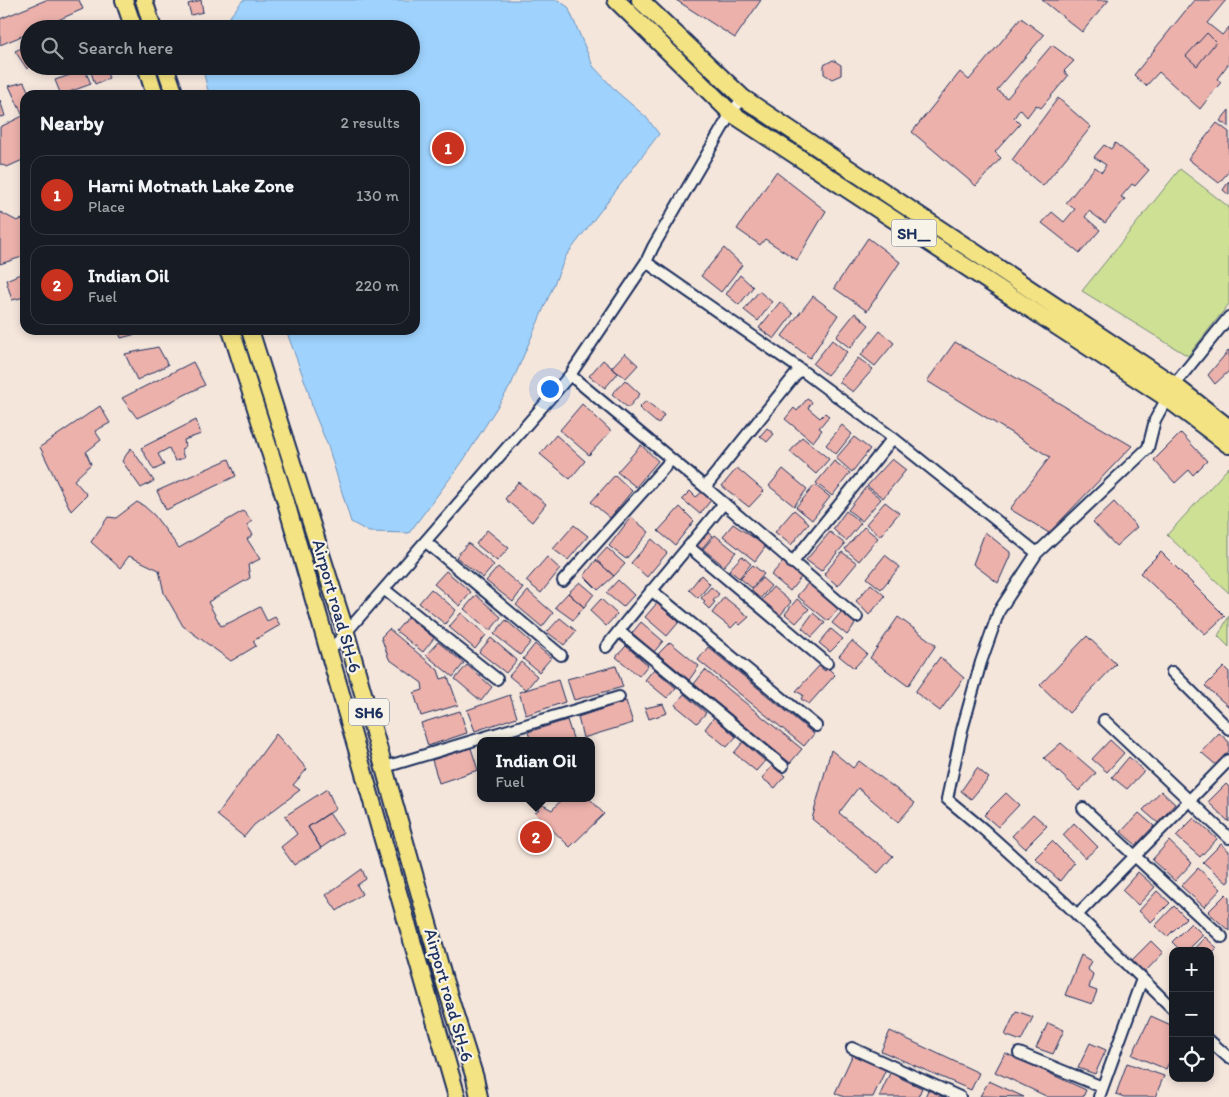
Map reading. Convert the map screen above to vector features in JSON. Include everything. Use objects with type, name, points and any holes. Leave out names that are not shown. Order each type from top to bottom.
[{"type":"main road","points":[[124,0],[131,20]]},
{"type":"main road","points":[[144,0],[150,20]]},
{"type":"main road","name":"SH__","points":[[616,0],[731,113],[1171,392],[1229,446]]},
{"type":"main road","points":[[640,0],[743,98],[1171,392],[1229,428]]},
{"type":"main road","points":[[149,75],[153,90]]},
{"type":"main road","points":[[168,75],[173,90]]},
{"type":"main road","name":"Airport road SH-6","points":[[233,335],[285,499],[457,1097]]},
{"type":"main road","name":"SH6","points":[[252,335],[346,633],[479,1097]]},
{"type":"street","points":[[329,652],[570,376],[646,262],[731,113],[743,98]]},
{"type":"street","points":[[646,262],[800,369],[893,438],[1037,554]]},
{"type":"street","points":[[1169,1005],[984,828],[947,799],[962,730],[981,662],[999,611],[1037,554],[1148,448],[1155,420],[1171,392],[1229,317]]},
{"type":"street","points":[[704,487],[800,369]]},
{"type":"street","points":[[570,376],[724,503],[857,617]]},
{"type":"street","points":[[792,563],[893,438]]},
{"type":"street","points":[[563,581],[671,460]]},
{"type":"street","points":[[606,647],[724,503]]},
{"type":"street","points":[[426,542],[561,656]]},
{"type":"street","points":[[689,547],[827,663]]},
{"type":"street","points":[[385,590],[497,680]]},
{"type":"street","points":[[651,590],[816,726]]},
{"type":"street","points":[[619,631],[783,766]]},
{"type":"street","points":[[1172,672],[1229,729]]},
{"type":"street","points":[[485,737],[619,697]]},
{"type":"street","points":[[1104,720],[1229,838]]},
{"type":"street","points":[[385,767],[477,739]]},
{"type":"street","points":[[1077,915],[1229,760]]},
{"type":"street","points":[[1083,808],[1222,938]]},
{"type":"street","points":[[1019,1053],[1101,1092],[1142,979]]},
{"type":"street","points":[[1214,1045],[1229,1058]]},
{"type":"street","points":[[852,1048],[960,1097]]},
{"type":"green space","points":[[1180,169],[1229,207],[1229,304],[1188,356],[1082,291]]},
{"type":"green space","points":[[1229,467],[1229,593],[1167,535]]},
{"type":"green space","points":[[1229,616],[1229,647],[1218,636]]},
{"type":"water","points":[[243,0],[558,0],[568,7],[593,66],[617,92],[646,117],[659,134],[566,256],[511,385],[463,461],[409,533],[369,532],[351,522],[328,446],[313,410],[308,390],[288,335],[420,335],[420,90],[208,90],[204,75],[420,75],[420,20],[227,20]]},
{"type":"building","points":[[46,0],[79,0],[83,9],[58,20],[20,20],[20,37],[0,45],[0,19]]},
{"type":"building","points":[[201,0],[203,12],[191,15],[188,4]]},
{"type":"building","points":[[676,0],[761,0],[735,38]]},
{"type":"building","points":[[1042,0],[1109,0],[1082,32]]},
{"type":"building","points":[[1194,0],[1226,0],[1207,23],[1222,35],[1229,27],[1229,63],[1217,79],[1221,82],[1200,109],[1159,72],[1146,86],[1134,75]]},
{"type":"building","points":[[1021,18],[1044,35],[997,90],[1007,98],[1052,45],[1074,61],[1064,71],[1068,76],[1041,108],[1036,105],[1027,117],[1020,109],[1014,118],[1020,124],[995,152],[1001,158],[976,186],[912,132],[960,72],[969,80]]},
{"type":"building","points":[[1207,33],[1216,42],[1197,66],[1186,56]]},
{"type":"building","points":[[20,49],[20,58],[15,51]]},
{"type":"building","points":[[833,60],[841,65],[841,75],[832,79],[824,74],[824,65]]},
{"type":"building","points":[[70,75],[87,75],[91,84],[75,90],[59,90],[55,80]]},
{"type":"building","points":[[92,75],[108,75],[109,78],[95,84]]},
{"type":"building","points":[[24,82],[28,90],[20,90],[20,110],[9,86]]},
{"type":"building","points":[[1058,98],[1091,127],[1043,186],[1012,160]]},
{"type":"building","points":[[0,100],[5,116],[0,117]]},
{"type":"building","points":[[1229,110],[1229,127],[1220,121]]},
{"type":"building","points":[[20,117],[20,161],[7,167],[0,164],[0,127]]},
{"type":"building","points":[[1217,123],[1229,132],[1229,171],[1219,183],[1188,159]]},
{"type":"building","points":[[1115,143],[1149,170],[1135,186],[1132,184],[1121,197],[1125,199],[1105,223],[1089,211],[1085,217],[1100,230],[1080,253],[1042,223],[1052,212],[1064,222],[1075,209],[1066,203],[1095,167],[1102,172],[1106,165],[1094,157],[1104,145],[1111,149]]},
{"type":"building","points":[[776,172],[826,211],[797,260],[765,239],[760,245],[737,229]]},
{"type":"building","points":[[1229,181],[1229,195],[1223,190]]},
{"type":"building","points":[[0,212],[17,221],[20,220],[20,258],[0,264]]},
{"type":"building","points":[[868,238],[900,262],[867,311],[834,288]]},
{"type":"building","points":[[724,248],[742,265],[721,292],[701,276]]},
{"type":"building","points":[[20,274],[20,298],[12,300],[6,280]]},
{"type":"building","points":[[740,275],[753,287],[739,305],[726,294]]},
{"type":"building","points":[[759,291],[772,302],[758,321],[744,310]]},
{"type":"building","points":[[813,296],[838,315],[810,358],[782,336]]},
{"type":"building","points":[[780,302],[793,314],[774,339],[759,328]]},
{"type":"building","points":[[855,313],[869,325],[850,348],[836,337]]},
{"type":"building","points":[[880,331],[894,343],[875,366],[861,355]]},
{"type":"building","points":[[120,335],[132,335],[121,338]]},
{"type":"building","points":[[832,340],[847,352],[827,375],[813,364]]},
{"type":"building","points":[[955,342],[1132,446],[1049,533],[1010,509],[1050,457],[927,381]]},
{"type":"building","points":[[158,347],[168,365],[137,380],[125,354]]},
{"type":"building","points":[[1229,350],[1229,371],[1215,384],[1208,375]]},
{"type":"building","points":[[625,353],[638,365],[626,378],[611,368]]},
{"type":"building","points":[[858,358],[873,369],[853,392],[839,382]]},
{"type":"building","points":[[603,360],[618,373],[605,388],[589,376]]},
{"type":"building","points":[[193,362],[205,385],[137,418],[122,398]]},
{"type":"building","points":[[625,380],[640,394],[628,408],[612,394]]},
{"type":"building","points":[[807,399],[812,402],[808,408],[820,418],[825,413],[829,416],[819,428],[822,430],[813,442],[785,419],[794,408],[797,411]]},
{"type":"building","points":[[646,401],[664,415],[658,424],[639,408]]},
{"type":"building","points":[[582,404],[611,431],[589,455],[560,430]]},
{"type":"building","points":[[100,406],[110,423],[95,431],[101,440],[86,452],[91,464],[74,480],[87,495],[71,511],[40,447]]},
{"type":"building","points":[[196,420],[201,434],[184,440],[185,447],[181,449],[184,458],[175,461],[169,448],[158,454],[164,465],[154,470],[141,448]]},
{"type":"building","points":[[842,425],[852,434],[836,454],[826,445]]},
{"type":"building","points":[[767,428],[774,434],[767,442],[760,436]]},
{"type":"building","points":[[1181,433],[1207,461],[1193,475],[1189,470],[1175,483],[1154,460]]},
{"type":"building","points":[[556,435],[585,461],[570,479],[540,454]]},
{"type":"building","points":[[802,437],[829,459],[816,474],[790,452]]},
{"type":"building","points":[[854,437],[870,449],[852,472],[836,458]]},
{"type":"building","points":[[641,445],[658,461],[636,487],[617,472]]},
{"type":"building","points":[[131,448],[154,481],[141,488],[122,461]]},
{"type":"building","points":[[229,459],[236,476],[166,510],[157,491]]},
{"type":"building","points":[[892,459],[906,470],[883,498],[867,486]]},
{"type":"building","points":[[834,461],[850,473],[832,496],[816,483]]},
{"type":"building","points":[[737,468],[764,491],[749,507],[722,486]]},
{"type":"building","points":[[783,469],[807,489],[794,506],[769,486]]},
{"type":"building","points":[[615,475],[632,491],[610,518],[591,502]]},
{"type":"building","points":[[518,482],[546,504],[532,522],[505,499]]},
{"type":"building","points":[[815,485],[830,497],[812,520],[796,507]]},
{"type":"building","points":[[866,487],[881,499],[862,521],[848,510]]},
{"type":"building","points":[[690,491],[696,497],[702,492],[711,500],[700,514],[682,499]]},
{"type":"building","points":[[137,502],[154,515],[179,548],[243,511],[252,521],[247,525],[253,535],[247,539],[260,559],[248,565],[250,578],[208,602],[221,626],[260,607],[267,621],[275,617],[280,625],[253,641],[256,646],[231,661],[183,626],[164,593],[159,570],[129,556],[120,568],[91,542],[108,517],[116,518]]},
{"type":"building","points":[[885,502],[899,513],[880,536],[866,524]]},
{"type":"building","points":[[1114,502],[1137,527],[1116,546],[1093,522]]},
{"type":"building","points":[[680,507],[694,521],[675,545],[658,531]]},
{"type":"building","points":[[794,510],[809,523],[791,545],[775,532]]},
{"type":"building","points":[[846,511],[861,523],[846,541],[833,529]]},
{"type":"building","points":[[631,517],[649,532],[626,559],[609,546]]},
{"type":"building","points":[[733,524],[766,546],[755,561],[723,536]]},
{"type":"building","points":[[574,525],[588,536],[568,560],[553,549]]},
{"type":"building","points":[[864,527],[878,538],[859,561],[845,549]]},
{"type":"building","points":[[487,530],[509,548],[497,561],[476,544]]},
{"type":"building","points":[[704,530],[712,536],[701,550],[693,544]]},
{"type":"building","points":[[830,532],[845,544],[821,571],[806,560]]},
{"type":"building","points":[[985,532],[1010,552],[998,583],[973,564]]},
{"type":"building","points":[[715,535],[736,552],[724,566],[703,549]]},
{"type":"building","points":[[652,539],[667,553],[647,577],[631,563]]},
{"type":"building","points":[[468,543],[494,565],[483,578],[456,557]]},
{"type":"building","points":[[607,548],[625,564],[614,576],[596,560]]},
{"type":"building","points":[[842,552],[857,563],[838,586],[824,574]]},
{"type":"building","points":[[1161,552],[1225,616],[1205,634],[1140,573]]},
{"type":"building","points":[[885,555],[900,567],[881,589],[867,578]]},
{"type":"building","points":[[742,556],[751,564],[739,578],[729,570]]},
{"type":"building","points":[[547,557],[560,569],[541,593],[526,581]]},
{"type":"building","points":[[596,560],[614,576],[598,590],[584,576]]},
{"type":"building","points":[[783,562],[802,576],[790,591],[771,575]]},
{"type":"building","points":[[753,565],[764,574],[752,588],[740,578]]},
{"type":"building","points":[[498,567],[523,588],[513,602],[486,581]]},
{"type":"building","points":[[446,571],[471,592],[460,606],[434,584]]},
{"type":"building","points":[[701,575],[710,584],[698,598],[689,590]]},
{"type":"building","points":[[762,578],[771,586],[759,600],[750,592]]},
{"type":"building","points":[[618,580],[634,595],[623,607],[606,593]]},
{"type":"building","points":[[580,582],[594,594],[584,607],[568,593]]},
{"type":"building","points":[[809,582],[840,607],[828,621],[797,596]]},
{"type":"building","points":[[871,584],[885,596],[869,615],[856,601]]},
{"type":"building","points":[[711,587],[719,594],[709,609],[701,598]]},
{"type":"building","points":[[773,587],[791,602],[779,617],[761,601]]},
{"type":"building","points":[[431,589],[456,610],[445,624],[419,603]]},
{"type":"building","points":[[528,591],[553,613],[542,627],[516,605]]},
{"type":"building","points":[[568,593],[584,607],[573,620],[555,607]]},
{"type":"building","points":[[476,595],[501,617],[490,631],[464,609]]},
{"type":"building","points":[[724,597],[749,617],[740,625],[737,622],[731,628],[712,613]]},
{"type":"building","points":[[601,599],[617,614],[606,626],[590,611]]},
{"type":"building","points":[[797,599],[809,609],[796,623],[785,614]]},
{"type":"building","points":[[657,603],[679,622],[667,636],[645,617]]},
{"type":"building","points":[[842,611],[855,624],[847,635],[832,623]]},
{"type":"building","points":[[461,613],[486,635],[475,649],[449,627]]},
{"type":"building","points":[[813,613],[825,623],[812,637],[802,628]]},
{"type":"building","points":[[408,617],[434,638],[423,652],[396,631]]},
{"type":"building","points":[[898,617],[936,645],[908,686],[870,658]]},
{"type":"building","points":[[560,618],[576,631],[564,645],[547,632]]},
{"type":"building","points":[[506,620],[531,642],[520,655],[494,634]]},
{"type":"building","points":[[641,622],[663,641],[654,652],[632,633]]},
{"type":"building","points":[[389,629],[438,670],[441,679],[448,677],[458,705],[421,716],[414,693],[423,690],[422,683],[389,659],[381,637]]},
{"type":"building","points":[[831,629],[843,639],[830,652],[819,643]]},
{"type":"building","points":[[1087,636],[1116,664],[1069,713],[1040,685]]},
{"type":"building","points":[[491,638],[517,660],[506,673],[479,652]]},
{"type":"building","points":[[852,641],[867,654],[854,668],[839,656]]},
{"type":"building","points":[[438,642],[464,663],[453,677],[426,655]]},
{"type":"building","points":[[670,642],[699,666],[689,680],[658,654]]},
{"type":"building","points":[[535,644],[551,658],[539,672],[523,659]]},
{"type":"building","points":[[626,646],[648,665],[639,676],[616,657]]},
{"type":"building","points":[[708,647],[814,734],[804,746],[698,660]]},
{"type":"building","points":[[940,657],[964,678],[940,711],[915,692]]},
{"type":"building","points":[[521,662],[537,676],[526,690],[509,676]]},
{"type":"building","points":[[467,665],[492,687],[481,701],[455,679]]},
{"type":"building","points":[[616,666],[623,687],[574,700],[567,679]]},
{"type":"building","points":[[819,666],[825,671],[828,668],[835,675],[809,704],[801,699],[803,695],[796,691]]},
{"type":"building","points":[[1224,667],[1229,672],[1229,707],[1205,686]]},
{"type":"building","points":[[654,669],[676,688],[667,698],[645,680]]},
{"type":"building","points":[[705,670],[802,749],[790,763],[694,684]]},
{"type":"building","points":[[558,680],[565,702],[526,715],[519,692]]},
{"type":"building","points":[[684,694],[706,713],[697,723],[675,705]]},
{"type":"building","points":[[510,695],[517,717],[475,731],[467,710]]},
{"type":"building","points":[[626,701],[633,723],[583,737],[578,717]]},
{"type":"building","points":[[663,704],[667,713],[649,719],[645,708]]},
{"type":"building","points":[[460,711],[467,733],[428,746],[421,723]]},
{"type":"building","points":[[714,717],[736,737],[727,747],[705,729]]},
{"type":"building","points":[[567,720],[573,737],[530,737],[528,732]]},
{"type":"building","points":[[520,733],[521,737],[508,737]]},
{"type":"building","points":[[1219,733],[1229,742],[1229,751],[1216,765],[1201,752]]},
{"type":"building","points":[[276,734],[307,769],[293,785],[300,790],[254,825],[244,837],[217,815]]},
{"type":"building","points":[[1110,740],[1124,753],[1107,772],[1092,759]]},
{"type":"building","points":[[743,742],[765,761],[756,771],[734,753]]},
{"type":"building","points":[[1061,743],[1096,773],[1079,791],[1044,758]]},
{"type":"building","points":[[471,748],[477,770],[439,783],[432,760]]},
{"type":"building","points":[[831,750],[853,768],[859,761],[915,803],[898,822],[858,788],[839,813],[893,856],[878,873],[812,819]]},
{"type":"building","points":[[1129,757],[1144,771],[1127,789],[1112,777]]},
{"type":"building","points":[[772,766],[785,776],[775,788],[762,778]]},
{"type":"building","points":[[977,768],[989,778],[971,799],[961,791]]},
{"type":"building","points":[[1226,784],[1229,787],[1229,822],[1208,802]]},
{"type":"building","points":[[327,789],[336,809],[308,827],[321,848],[294,865],[281,847],[297,834],[285,816]]},
{"type":"building","points":[[1161,791],[1175,804],[1158,823],[1143,810]]},
{"type":"building","points":[[1006,793],[1019,805],[998,827],[984,815]]},
{"type":"building","points":[[559,802],[593,802],[604,814],[570,847],[535,813],[543,805],[552,810]]},
{"type":"building","points":[[329,813],[343,833],[321,848],[308,827]]},
{"type":"building","points":[[1139,813],[1154,826],[1136,845],[1121,832]]},
{"type":"building","points":[[1033,814],[1047,826],[1025,848],[1012,836]]},
{"type":"building","points":[[1194,818],[1217,839],[1200,857],[1176,836]]},
{"type":"building","points":[[1074,823],[1098,847],[1085,858],[1063,835]]},
{"type":"building","points":[[1052,841],[1074,863],[1060,881],[1035,858]]},
{"type":"building","points":[[1169,841],[1192,863],[1175,881],[1152,860]]},
{"type":"building","points":[[1221,844],[1229,851],[1229,881],[1227,883],[1203,862]]},
{"type":"building","points":[[1198,868],[1221,889],[1204,907],[1181,886]]},
{"type":"building","points":[[362,869],[366,879],[357,885],[362,894],[337,911],[326,895]]},
{"type":"building","points":[[1138,872],[1155,887],[1138,905],[1122,890]]},
{"type":"building","points":[[1157,891],[1170,903],[1151,922],[1139,911]]},
{"type":"building","points":[[1226,894],[1229,897],[1229,931],[1208,912]]},
{"type":"building","points":[[1174,906],[1186,918],[1167,937],[1155,926]]},
{"type":"building","points":[[1191,923],[1203,935],[1191,947],[1177,947],[1172,942]]},
{"type":"building","points":[[1205,937],[1217,948],[1214,951],[1214,947],[1196,947]]},
{"type":"building","points":[[1151,941],[1163,953],[1144,973],[1131,961]]},
{"type":"building","points":[[1081,955],[1091,961],[1087,969],[1093,974],[1089,988],[1097,991],[1092,1004],[1065,995]]},
{"type":"building","points":[[1016,1011],[1033,1017],[1021,1041],[1005,1035]]},
{"type":"building","points":[[1151,1016],[1169,1024],[1169,1063],[1166,1069],[1132,1055]]},
{"type":"building","points":[[1048,1023],[1064,1030],[1053,1054],[1036,1048]]},
{"type":"building","points":[[890,1031],[979,1073],[971,1090],[881,1051]]},
{"type":"building","points":[[1090,1043],[1106,1050],[1095,1074],[1078,1068]]},
{"type":"building","points":[[1005,1053],[1086,1090],[1083,1097],[1048,1097],[995,1072]]},
{"type":"building","points":[[853,1054],[886,1069],[873,1097],[844,1097],[835,1093]]},
{"type":"building","points":[[1127,1063],[1164,1076],[1155,1097],[1124,1097],[1116,1094]]},
{"type":"building","points":[[890,1073],[922,1088],[918,1097],[879,1097]]},
{"type":"building","points":[[989,1081],[1024,1097],[980,1096]]},
{"type":"building","points":[[928,1090],[944,1097],[925,1097]]},
{"type":"place","name":"Harni Motnath Lake Zone","points":[[448,148]]},
{"type":"place","name":"Indian Oil","points":[[536,837]]}]
